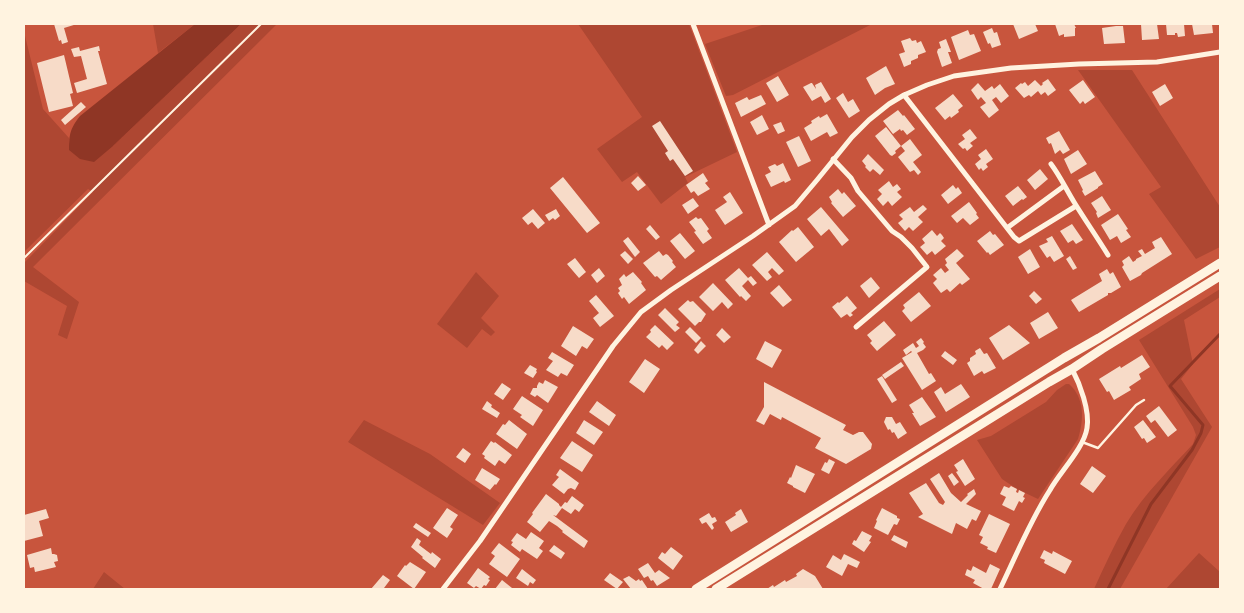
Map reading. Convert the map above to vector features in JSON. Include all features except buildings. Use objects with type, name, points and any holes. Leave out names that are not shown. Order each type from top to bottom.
[{"type":"main road","points":[[696,589],[1064,358],[1220,263]]},
{"type":"main road","points":[[716,589],[1220,276]]},
{"type":"street","points":[[694,24],[768,225]]},
{"type":"street","points":[[443,589],[480,540],[613,346],[641,312],[795,206],[852,137],[889,104],[927,85],[954,76],[1011,68],[1157,62],[1220,52]]},
{"type":"street","points":[[904,95],[1019,241],[1076,206]]},
{"type":"street","points":[[833,160],[851,178],[858,192],[892,231],[912,248],[927,267],[856,327]]},
{"type":"street","points":[[1051,164],[1108,255]]},
{"type":"street","points":[[1007,228],[1064,186]]},
{"type":"street","points":[[1000,589],[1034,517],[1050,489],[1082,442],[1087,427],[1087,413],[1080,386],[1072,369]]},
{"type":"lane","points":[[1082,442],[1098,448],[1136,405],[1144,400]]},
{"type":"path","points":[[24,258],[261,24]]},
{"type":"shaded area","points":[[153,24],[195,24],[158,53]]},
{"type":"shaded area","points":[[195,24],[241,24],[94,162],[80,159],[69,150],[71,132],[80,116]]},
{"type":"shaded area","points":[[241,24],[277,24],[33,267],[79,302],[67,339],[58,335],[67,306],[24,281],[24,263],[93,192],[88,189],[24,252],[24,36],[43,109],[69,138],[69,150],[113,146]]},
{"type":"shaded area","points":[[578,24],[689,24],[737,152],[685,177],[688,183],[661,204],[637,172],[622,182],[597,149],[642,117]]},
{"type":"shaded area","points":[[765,24],[872,24],[733,95],[726,96],[705,44]]},
{"type":"shaded area","points":[[1078,70],[1132,70],[1220,207],[1220,247],[1196,259],[1149,194],[1161,187]]},
{"type":"shaded area","points":[[476,272],[499,296],[481,318],[495,332],[491,336],[482,329],[467,348],[437,324]]},
{"type":"shaded area","points":[[1220,289],[1220,297],[1184,320],[1193,364],[1181,379],[1212,427],[1120,589],[1094,589],[1117,540],[1133,513],[1193,444],[1196,435],[1193,427],[1139,340]]},
{"type":"shaded area","points":[[1069,384],[1078,396],[1082,410],[1080,432],[1078,439],[1038,499],[1002,479],[977,440],[991,436],[1046,402],[1057,390]]},
{"type":"shaded area","points":[[364,420],[430,454],[500,503],[483,525],[348,442]]},
{"type":"shaded area","points":[[1199,553],[1220,572],[1220,589],[1166,589]]},
{"type":"shaded area","points":[[104,572],[125,589],[93,589]]},
{"type":"waterway","points":[[1108,589],[1151,504],[1192,450],[1201,433],[1203,425],[1170,386],[1220,334]]}]
